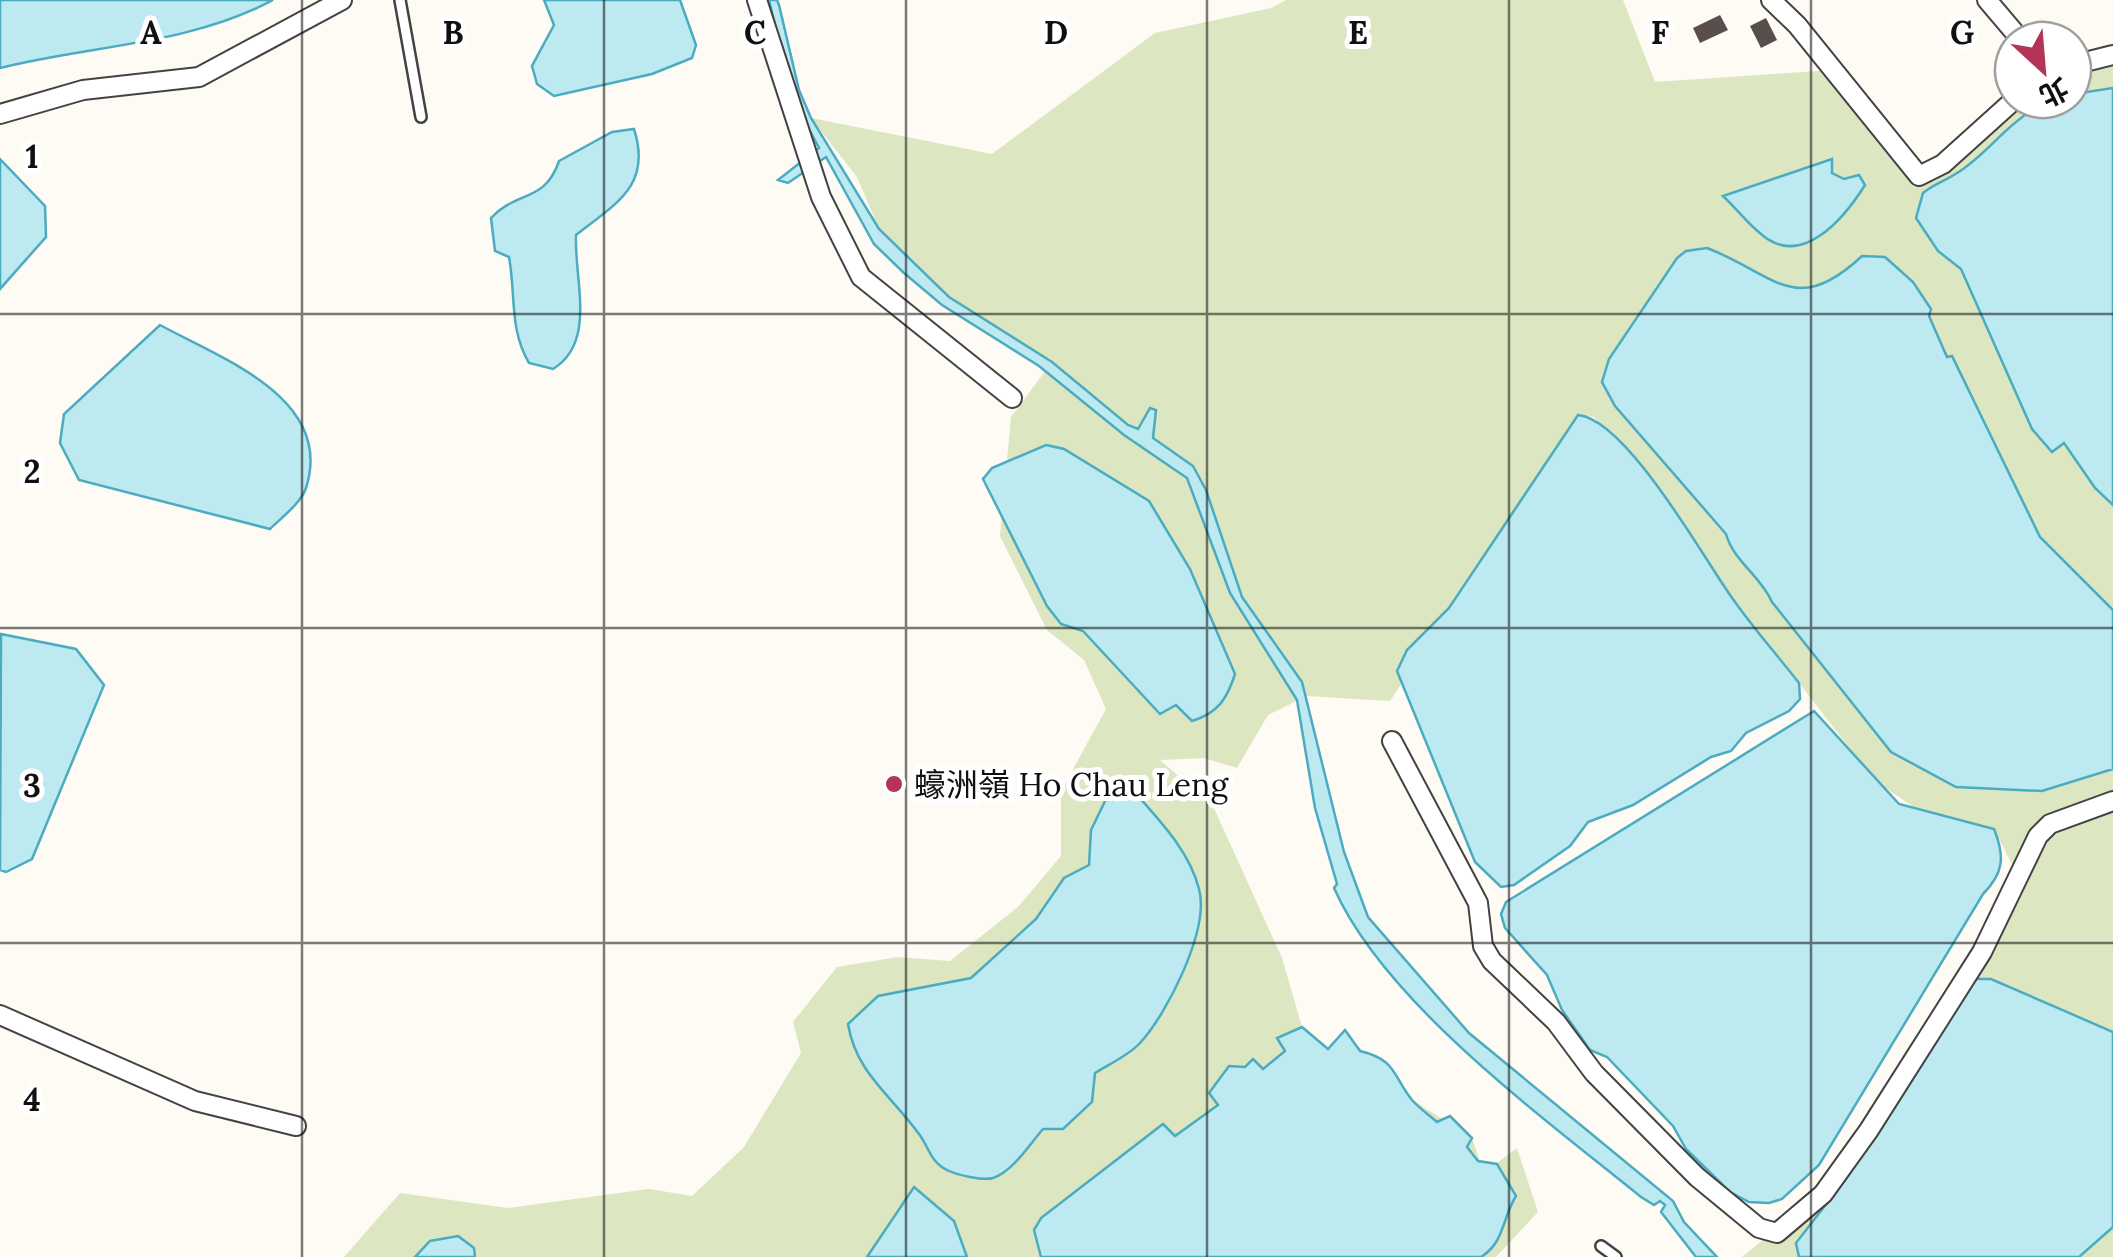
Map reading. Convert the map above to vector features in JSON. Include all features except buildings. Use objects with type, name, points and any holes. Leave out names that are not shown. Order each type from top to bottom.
[{"type":"street","points":[[0,114],[83,90],[199,77],[342,0]]},
{"type":"street","points":[[757,0],[821,197],[860,278],[1012,398]]},
{"type":"street","points":[[1771,0],[1798,25],[1908,169],[1919,176],[1943,164],[1993,119]]},
{"type":"street","points":[[1987,0],[2004,20]]},
{"type":"street","points":[[1392,741],[1478,903],[1483,946],[1492,961],[1556,1022],[1594,1073],[1697,1177],[1758,1228],[1777,1233],[1824,1194],[1869,1130],[1982,952],[2038,836],[2050,824],[2113,802]]},
{"type":"street","points":[[0,1015],[195,1101],[296,1126]]},
{"type":"lane","points":[[400,0],[421,117]]},
{"type":"lane","points":[[1600,1246],[1616,1257]]},
{"type":"green space","points":[[1286,0],[1623,0],[1655,82],[1833,70],[1913,177],[1995,120],[2093,120],[2093,66],[2113,60],[2113,1257],[1742,1257],[1830,1185],[2018,876],[1994,829],[1918,810],[1874,780],[1594,417],[1578,415],[1390,701],[1307,696],[1268,715],[1237,768],[1204,758],[1160,760],[1213,806],[1282,958],[1302,1027],[1328,1049],[1351,1039],[1411,1099],[1472,1138],[1484,1173],[1517,1148],[1538,1212],[1496,1257],[344,1257],[400,1193],[508,1208],[649,1189],[692,1196],[744,1147],[801,1053],[793,1022],[837,967],[898,957],[950,961],[1018,907],[1061,856],[1061,791],[1106,709],[1084,660],[1047,630],[1000,536],[1011,417],[1052,362],[949,297],[913,266],[879,229],[857,177],[811,118],[992,154],[1155,33],[1271,8]]},
{"type":"water","points":[[0,0],[273,0],[241,15],[174,35],[0,68]]},
{"type":"water","points":[[544,0],[680,0],[696,45],[692,58],[652,74],[554,96],[537,84],[532,66],[554,25]]},
{"type":"water","points":[[769,0],[777,0],[779,5],[799,90],[811,118],[879,229],[949,297],[1052,362],[1128,425],[1138,429],[1150,408],[1156,410],[1153,438],[1193,466],[1206,490],[1242,597],[1302,682],[1344,852],[1368,917],[1469,1033],[1673,1201],[1684,1222],[1717,1257],[1696,1257],[1661,1212],[1665,1205],[1660,1201],[1654,1205],[1641,1197],[1470,1056],[1390,974],[1358,931],[1334,888],[1337,884],[1315,808],[1297,700],[1230,593],[1187,478],[1124,435],[1039,366],[942,305],[904,273],[874,244],[826,157],[788,183],[778,180],[819,148],[793,99]]},
{"type":"water","points":[[2113,88],[2113,505],[2095,488],[2064,443],[2052,452],[2032,429],[1961,269],[1938,251],[1916,218],[1923,193],[1972,162],[2018,120],[2093,120],[2093,91]]},
{"type":"water","points":[[634,129],[638,165],[634,179],[617,202],[576,235],[580,309],[575,343],[553,369],[529,363],[518,337],[509,257],[495,251],[491,218],[546,184],[559,161],[612,132]]},
{"type":"water","points":[[0,159],[45,206],[46,237],[0,289]]},
{"type":"water","points":[[1832,159],[1832,173],[1844,179],[1859,175],[1865,185],[1834,224],[1807,243],[1776,244],[1756,230],[1723,196]]},
{"type":"water","points":[[1707,248],[1768,279],[1801,288],[1839,275],[1862,256],[1885,257],[1913,282],[1931,309],[1929,316],[1947,357],[1952,356],[2040,537],[2113,610],[2113,769],[2042,791],[1956,787],[1891,752],[1772,602],[1735,553],[1726,534],[1615,406],[1602,382],[1609,359],[1677,258],[1686,251]]},
{"type":"water","points":[[160,325],[266,385],[304,429],[311,457],[306,488],[270,529],[79,480],[60,443],[64,414]]},
{"type":"water","points":[[1578,415],[1596,422],[1637,460],[1741,611],[1799,683],[1800,699],[1789,711],[1746,733],[1731,751],[1711,757],[1633,805],[1588,822],[1570,846],[1514,885],[1501,887],[1475,862],[1397,671],[1407,650],[1449,608]]},
{"type":"water","points":[[1046,445],[1064,449],[1149,501],[1190,569],[1235,674],[1225,698],[1209,714],[1192,721],[1176,705],[1160,714],[1083,631],[1061,624],[1047,606],[983,479],[992,468]]},
{"type":"water","points":[[1,634],[76,649],[104,685],[32,859],[6,872],[0,870]]},
{"type":"water","points":[[1814,711],[1899,804],[1994,829],[2000,864],[1995,879],[1819,1165],[1782,1199],[1749,1202],[1730,1192],[1686,1149],[1673,1126],[1607,1057],[1590,1050],[1562,1010],[1547,975],[1505,928],[1501,914],[1506,902]]},
{"type":"water","points":[[1130,787],[1180,847],[1199,889],[1198,926],[1184,970],[1151,1030],[1124,1056],[1095,1073],[1092,1102],[1063,1129],[1043,1129],[1014,1164],[993,1178],[947,1170],[933,1159],[919,1134],[867,1070],[848,1024],[878,996],[971,978],[1036,919],[1064,878],[1089,865],[1091,830],[1107,797]]},
{"type":"water","points":[[1976,979],[1991,979],[2113,1032],[2113,1227],[2079,1257],[1799,1257],[1796,1243],[1848,1176],[1967,985]]},
{"type":"water","points":[[1302,1027],[1328,1049],[1345,1030],[1360,1051],[1387,1064],[1412,1100],[1437,1122],[1450,1116],[1472,1138],[1467,1147],[1478,1161],[1497,1164],[1516,1196],[1489,1251],[1481,1257],[1041,1257],[1034,1230],[1041,1218],[1163,1124],[1175,1136],[1218,1105],[1209,1093],[1229,1066],[1245,1067],[1253,1059],[1263,1069],[1285,1051],[1277,1038]]},
{"type":"water","points":[[914,1187],[954,1221],[967,1257],[867,1257]]},
{"type":"water","points":[[458,1236],[474,1248],[475,1257],[415,1257],[430,1241]]},
{"type":"place","name":"蠔洲嶺 Ho Chau Leng","points":[[894,784]]}]
